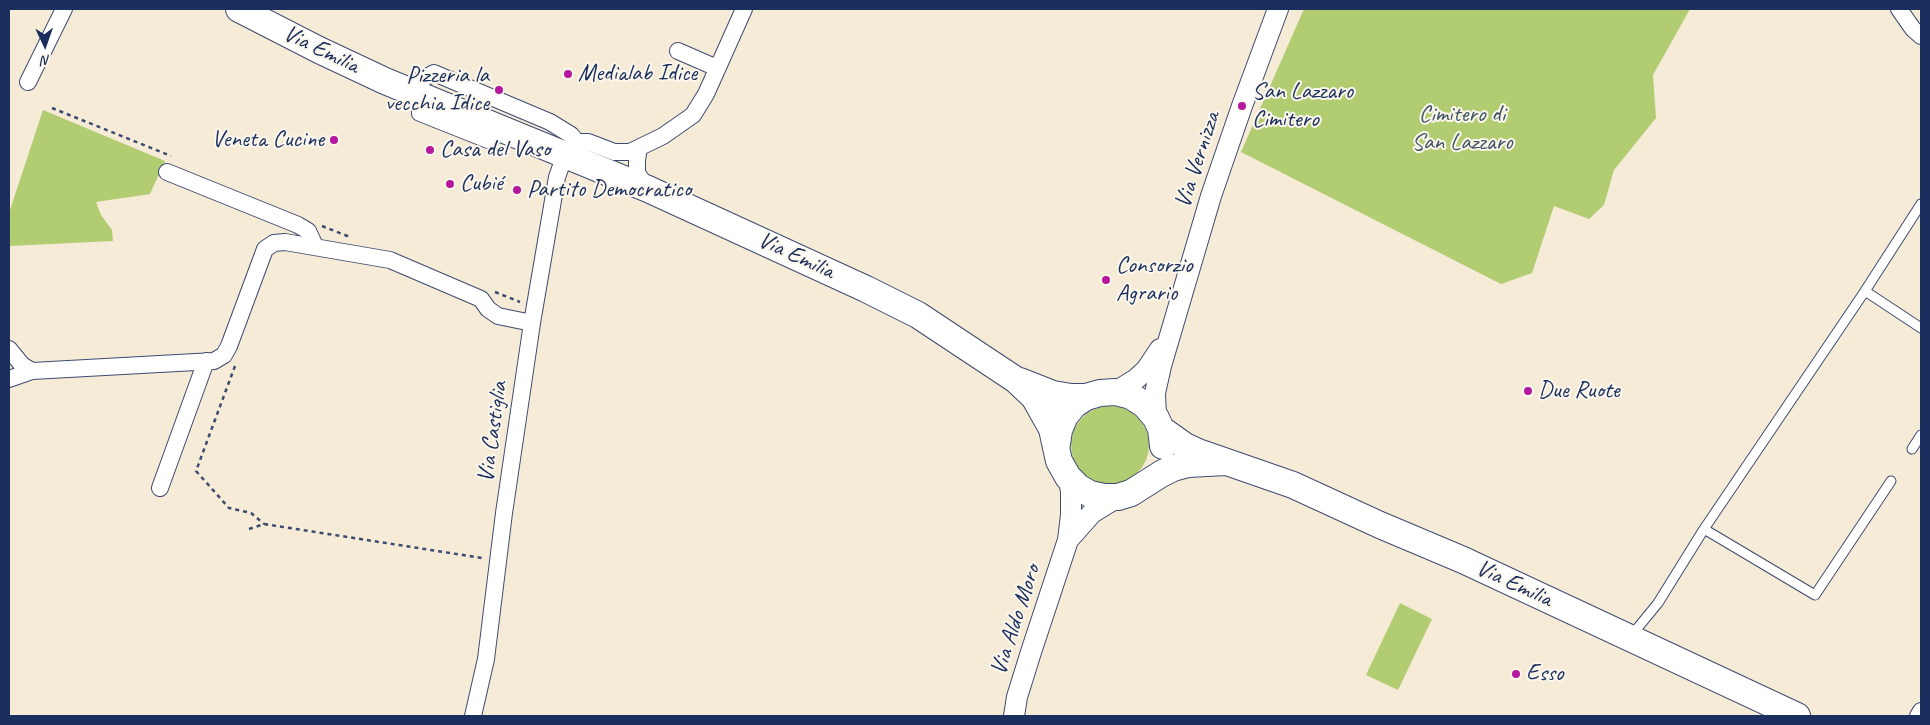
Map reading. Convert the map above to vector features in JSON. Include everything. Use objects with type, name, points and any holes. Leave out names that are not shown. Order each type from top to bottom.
[{"type":"main road","name":"Via Emilia","points":[[249,11],[319,50],[412,93],[503,130],[571,148],[648,189],[918,315],[1016,380],[1034,397],[1052,429],[1060,462],[1068,477],[1078,487],[1090,494],[1118,497],[1131,493],[1161,474],[1188,464],[1226,462]]},
{"type":"main road","name":"Via Emilia","points":[[1016,380],[1052,394],[1071,397],[1086,397],[1100,393],[1115,392],[1131,396],[1145,405],[1158,423],[1185,446],[1293,485],[1380,526],[1463,560],[1797,716]]},
{"type":"main road","name":"Via Emilia","points":[[1057,444],[1059,430],[1065,416],[1074,405],[1086,397]]},
{"type":"main road","name":"Via Emilia","points":[[1143,486],[1152,477],[1162,454],[1163,442],[1158,423]]},
{"type":"street","points":[[28,82],[64,9]]},
{"type":"street","name":"Via Emilia","points":[[412,93],[434,73],[550,122],[571,135],[571,148],[588,142],[622,154],[640,148],[663,136],[693,115],[700,106],[744,9]]},
{"type":"street","name":"Via Vernizza","points":[[1158,423],[1155,394],[1172,328],[1212,196],[1242,106],[1278,9]]},
{"type":"street","points":[[1899,9],[1913,29],[1921,36]]},
{"type":"street","points":[[678,51],[717,68]]},
{"type":"street","name":"Via Castiglia","points":[[473,716],[486,660],[504,514],[532,323],[557,177],[571,148]]},
{"type":"street","points":[[640,148],[637,160],[637,173],[648,189]]},
{"type":"street","points":[[167,172],[308,231],[315,246]]},
{"type":"street","points":[[9,379],[32,371],[214,361],[224,355],[229,346],[266,248],[274,243],[285,242],[315,246],[390,260],[481,299],[488,309],[498,316],[532,323]]},
{"type":"street","name":"Via Vernizza","points":[[1115,392],[1136,379],[1146,370],[1172,328]]},
{"type":"street","points":[[9,348],[22,365],[32,371]]},
{"type":"street","points":[[160,488],[206,362]]},
{"type":"street","name":"Via Aldo Moro","points":[[1014,716],[1031,652],[1068,540],[1072,515],[1071,491],[1068,477]]},
{"type":"street","name":"Via Aldo Moro","points":[[1068,540],[1092,514],[1118,497]]},
{"type":"street","points":[[1918,716],[1921,711]]},
{"type":"lane","points":[[1630,638],[1658,604],[1704,529],[1865,291],[1921,204]]},
{"type":"lane","points":[[1865,291],[1921,328]]},
{"type":"lane","points":[[1912,449],[1921,435]]},
{"type":"lane","points":[[1704,529],[1815,595],[1891,481]]},
{"type":"path","points":[[236,362],[196,471],[229,508],[251,514],[264,524]]},
{"type":"path","points":[[249,529],[264,524],[482,559],[483,550]]},
{"type":"green space","name":"Cimitero di San Lazzaro","points":[[1304,9],[1690,9],[1653,75],[1656,118],[1614,170],[1604,205],[1589,219],[1554,206],[1532,273],[1501,284],[1241,152]]},
{"type":"green space","points":[[43,110],[165,161],[150,194],[96,202],[101,215],[112,230],[113,241],[9,246],[9,213]]},
{"type":"green space","points":[[1110,406],[1125,409],[1138,417],[1146,430],[1149,445],[1146,460],[1138,473],[1125,481],[1110,484],[1095,481],[1082,473],[1074,460],[1071,445],[1074,430],[1082,417],[1095,409]]},
{"type":"green space","points":[[1400,603],[1432,619],[1398,690],[1366,675]]},
{"type":"place","name":"Medialab Idice","points":[[568,74]]},
{"type":"place","name":"Pizzeria la vecchia Idice","points":[[499,90]]},
{"type":"place","name":"San Lazzaro Cimitero","points":[[1242,106]]},
{"type":"place","name":"Veneta Cucine","points":[[334,140]]},
{"type":"place","name":"Casa del Vaso","points":[[430,150]]},
{"type":"place","name":"Cubié","points":[[450,184]]},
{"type":"place","name":"Partito Democratico","points":[[517,190]]},
{"type":"place","name":"Consorzio Agrario","points":[[1106,280]]},
{"type":"place","name":"Due Ruote","points":[[1528,391]]},
{"type":"place","name":"Esso","points":[[1516,674]]}]
